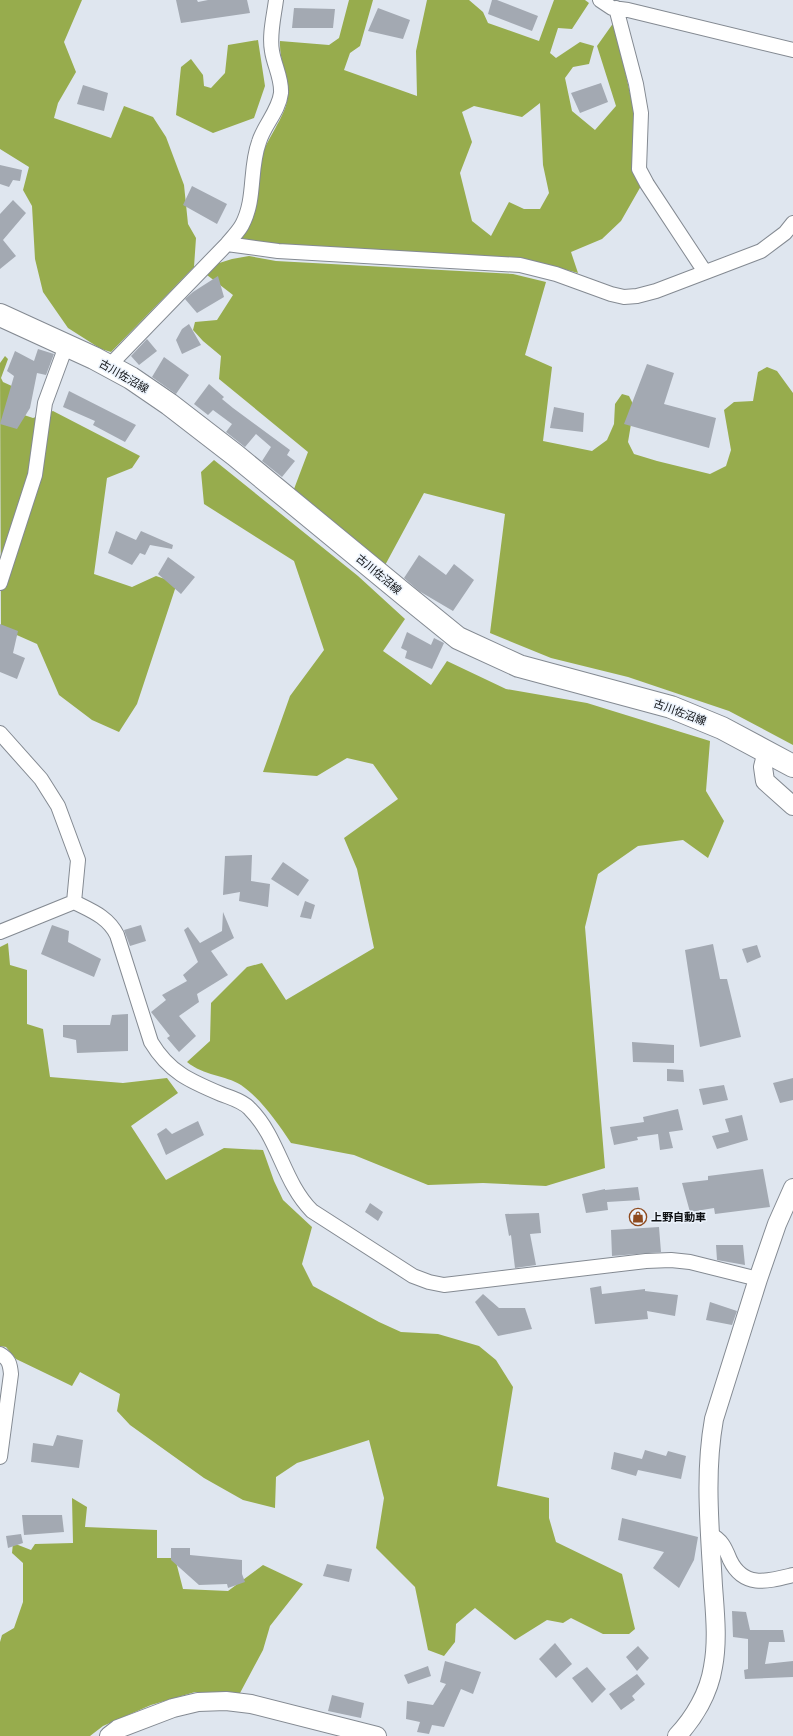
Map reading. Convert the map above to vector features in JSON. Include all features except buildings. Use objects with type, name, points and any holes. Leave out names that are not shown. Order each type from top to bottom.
[{"type":"main road","name":"古川佐沼線","points":[[0,315],[109,366],[131,378],[163,399],[202,429],[458,638],[519,666],[671,707],[722,728],[793,766]]},
{"type":"street","points":[[109,366],[226,244],[241,227],[247,214],[251,198],[254,156],[259,140],[277,108],[281,93],[279,75],[272,51],[271,38],[276,0]]},
{"type":"street","points":[[600,0],[616,8],[793,50]]},
{"type":"street","points":[[616,8],[636,84],[641,113],[639,169],[647,184],[705,272]]},
{"type":"street","points":[[226,244],[278,251],[520,266],[556,274],[624,297],[656,291],[761,251],[785,233],[793,223]]},
{"type":"street","points":[[0,583],[35,474],[44,403],[66,346]]},
{"type":"street","points":[[0,733],[41,779],[58,806],[78,860],[78,875],[74,902]]},
{"type":"street","points":[[767,752],[762,767],[765,781],[793,806]]},
{"type":"street","points":[[0,932],[74,902],[103,917],[112,925],[118,935],[151,1042],[168,1065],[180,1075],[195,1083],[238,1101],[249,1108],[264,1127],[294,1189],[302,1201],[312,1211],[413,1276],[429,1282],[444,1285],[638,1262],[671,1260],[690,1262],[758,1279]]},
{"type":"street","points":[[677,1736],[692,1718],[701,1702],[713,1668],[716,1620],[707,1484],[710,1443],[720,1399],[758,1279],[777,1224],[793,1188]]},
{"type":"street","points":[[0,1354],[7,1358],[10,1365],[11,1374],[0,1457]]},
{"type":"street","points":[[710,1534],[724,1545],[732,1564],[738,1571],[751,1580],[768,1581],[793,1575]]},
{"type":"street","points":[[109,1736],[124,1727],[173,1708],[198,1702],[226,1701],[251,1704],[377,1736]]},
{"type":"green space","points":[[0,0],[82,0],[64,42],[76,72],[58,103],[54,118],[111,138],[124,106],[153,117],[166,137],[184,185],[188,224],[196,238],[194,267],[111,352],[101,349],[68,328],[43,292],[35,259],[32,206],[23,190],[29,167],[0,149]]},
{"type":"green space","points":[[349,0],[373,0],[360,46],[350,53],[344,70],[417,96],[416,51],[427,0],[469,0],[483,12],[488,23],[539,41],[554,0],[585,0],[589,3],[572,29],[558,28],[550,53],[556,58],[580,42],[594,46],[589,64],[573,67],[565,78],[572,111],[595,130],[616,106],[597,46],[614,22],[634,111],[641,186],[621,221],[602,239],[571,252],[578,273],[556,267],[278,245],[241,239],[244,235],[261,157],[286,107],[288,93],[281,56],[280,41],[329,45],[339,38]],"holes":[[[540,103],[543,165],[549,193],[540,209],[524,209],[509,202],[491,236],[472,221],[460,173],[472,142],[462,112],[474,106],[522,117]]]},
{"type":"green space","points":[[258,40],[265,86],[254,118],[213,133],[176,115],[181,67],[191,59],[203,75],[204,86],[211,88],[225,73],[228,45]]},
{"type":"green space","points":[[249,256],[276,261],[513,274],[546,282],[525,355],[552,367],[543,441],[592,451],[607,440],[614,424],[615,404],[622,394],[629,396],[634,406],[628,442],[634,454],[710,474],[726,466],[731,450],[724,410],[734,402],[753,401],[758,372],[767,367],[777,371],[793,393],[793,745],[729,711],[628,677],[551,658],[490,633],[505,514],[424,493],[383,569],[294,489],[308,452],[219,379],[221,356],[203,341],[193,330],[195,322],[217,320],[233,295],[207,275],[216,264]]},
{"type":"green space","points":[[5,356],[8,359],[1,378],[3,382],[14,387],[9,410],[33,418],[53,411],[140,456],[132,468],[107,478],[94,574],[132,587],[156,576],[177,583],[137,704],[119,732],[92,720],[59,695],[37,644],[1,628],[0,363]]},
{"type":"green space","points":[[214,460],[358,576],[405,619],[383,651],[431,685],[447,661],[506,689],[587,703],[710,741],[706,791],[724,821],[708,858],[683,840],[638,846],[598,874],[585,927],[605,1168],[546,1186],[483,1183],[428,1185],[354,1155],[291,1143],[275,1119],[249,1091],[235,1082],[207,1073],[187,1062],[210,1041],[211,1003],[247,967],[262,963],[286,1000],[374,948],[357,869],[344,838],[398,799],[373,764],[347,758],[317,776],[263,772],[290,696],[324,650],[294,561],[204,504],[201,472]]},
{"type":"green space","points":[[8,943],[10,965],[27,970],[27,1024],[43,1029],[50,1077],[123,1083],[167,1078],[178,1093],[131,1126],[166,1180],[224,1148],[263,1150],[274,1181],[283,1200],[312,1227],[302,1264],[313,1286],[379,1322],[401,1332],[438,1334],[479,1346],[496,1360],[513,1387],[497,1486],[549,1498],[549,1518],[556,1542],[622,1574],[635,1629],[629,1634],[603,1634],[571,1618],[563,1623],[547,1620],[515,1640],[475,1608],[456,1624],[455,1642],[444,1656],[428,1650],[415,1587],[376,1548],[384,1498],[369,1440],[297,1463],[276,1477],[275,1508],[243,1500],[204,1478],[130,1425],[117,1411],[120,1394],[80,1372],[72,1386],[16,1359],[6,1347],[0,1346],[0,947]]},
{"type":"green space","points":[[72,1498],[87,1507],[85,1527],[157,1530],[157,1558],[175,1558],[183,1589],[228,1591],[263,1565],[303,1584],[270,1626],[263,1650],[240,1693],[195,1692],[151,1705],[103,1726],[90,1736],[0,1736],[0,1642],[2,1635],[14,1628],[23,1602],[23,1563],[12,1553],[13,1543],[31,1550],[35,1544],[73,1543]]},
{"type":"place","name":"上野自動車","points":[[638,1217]]}]
